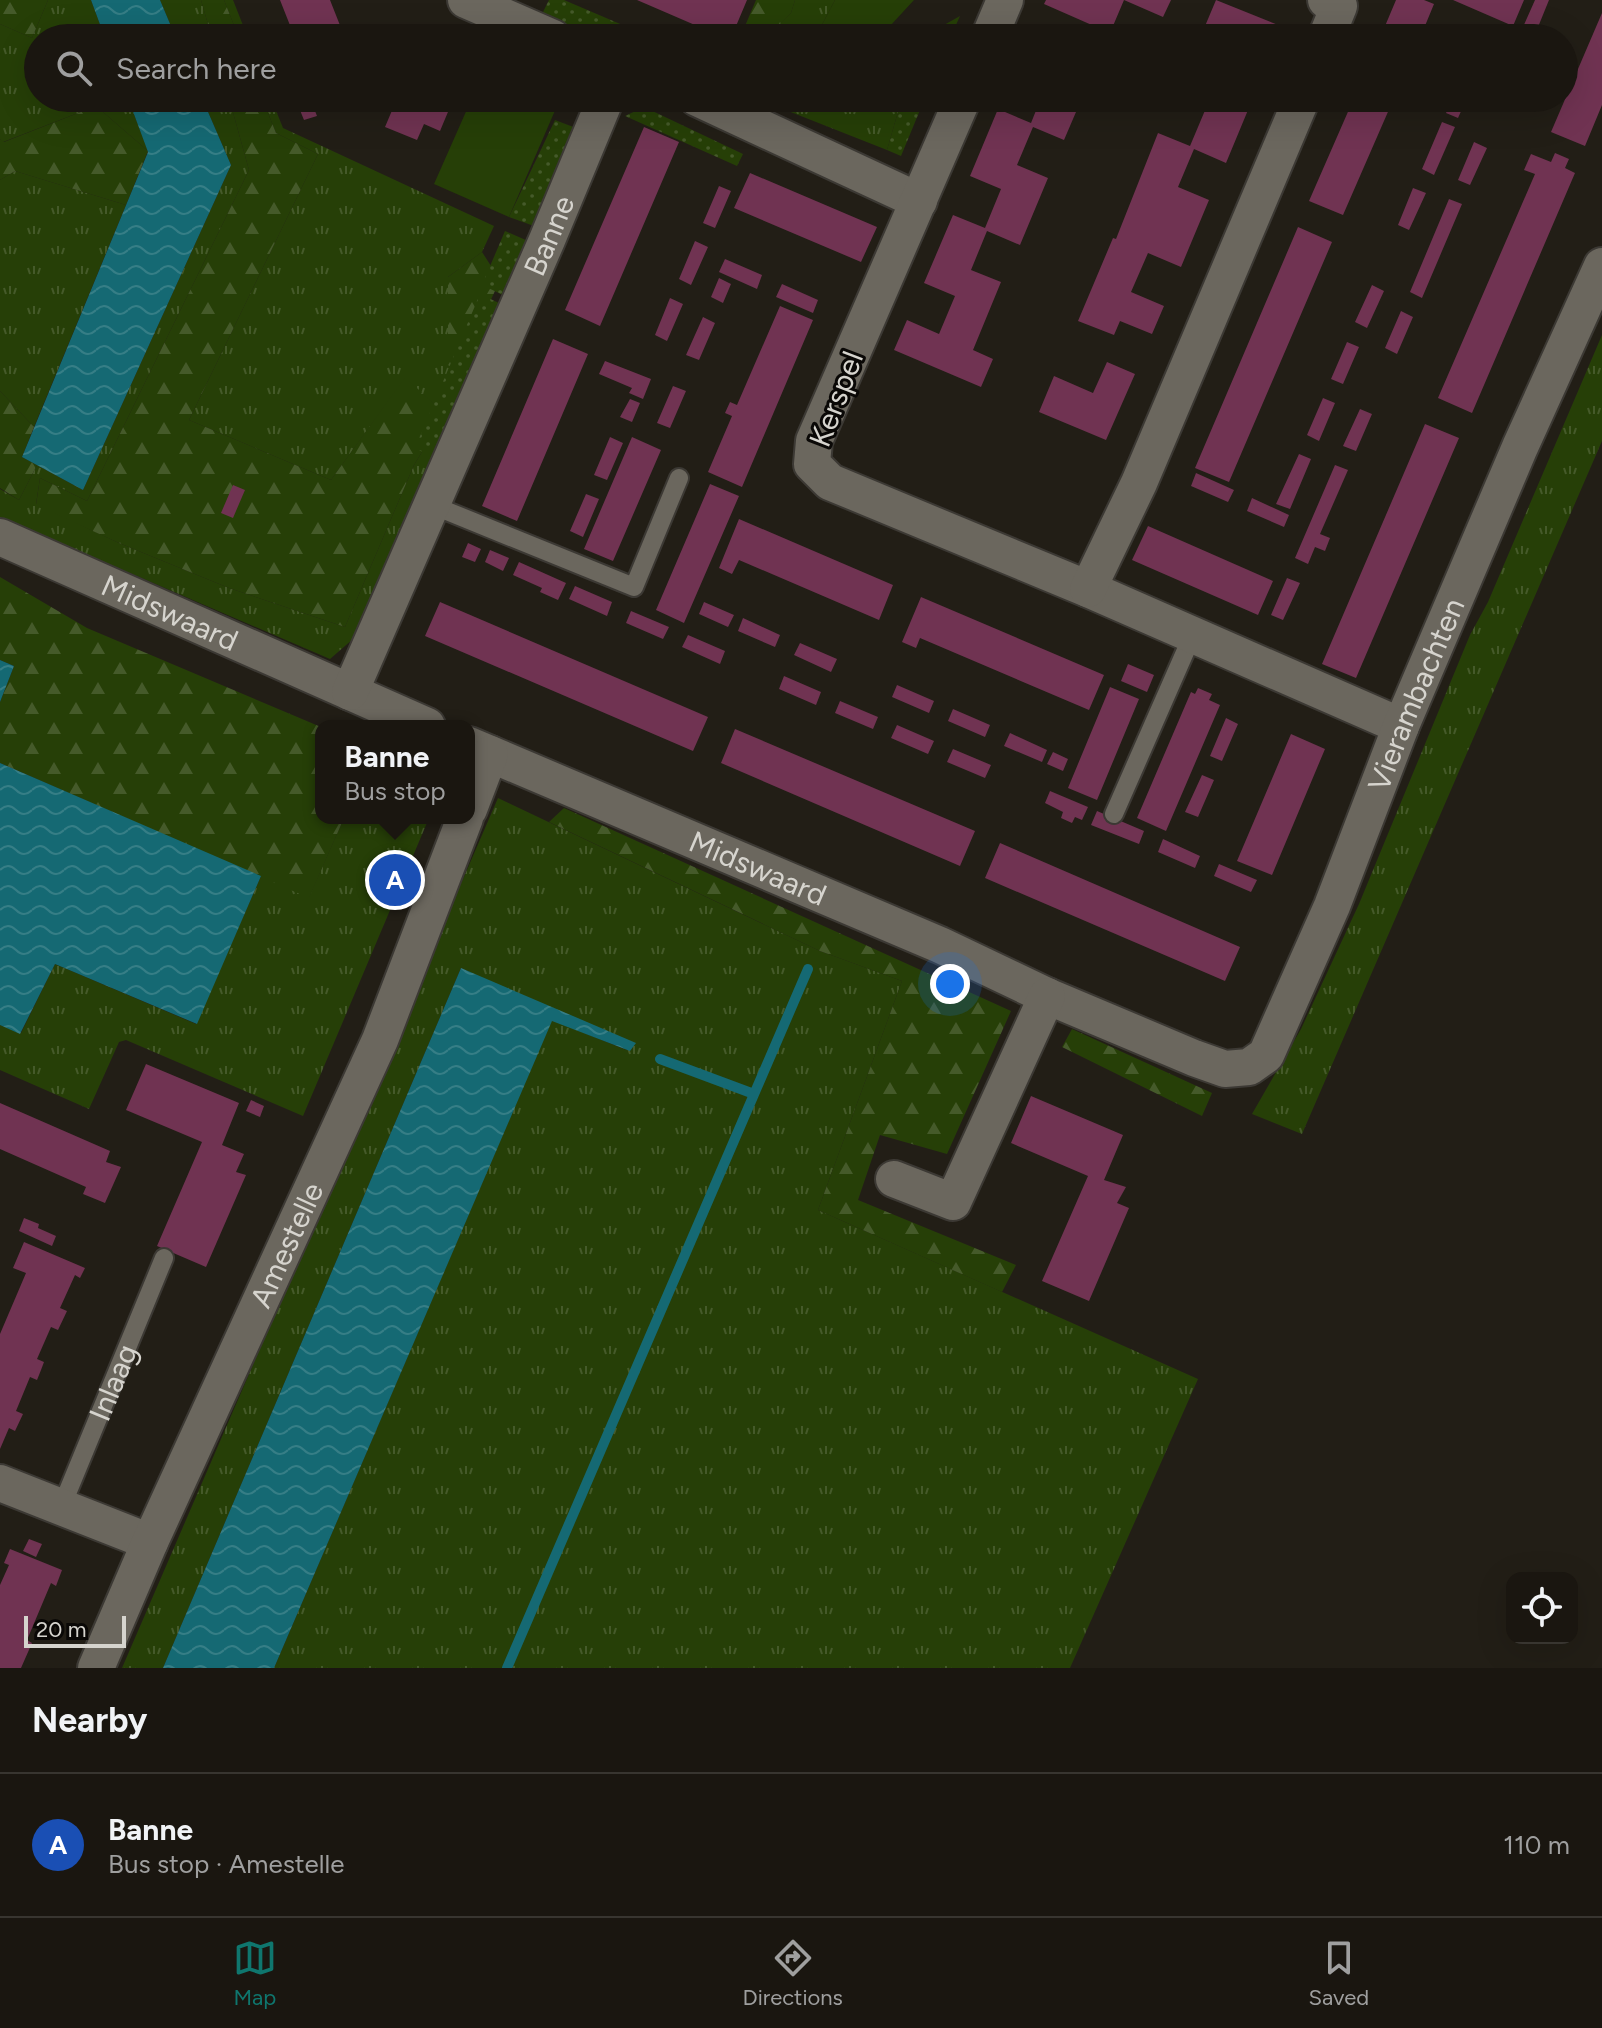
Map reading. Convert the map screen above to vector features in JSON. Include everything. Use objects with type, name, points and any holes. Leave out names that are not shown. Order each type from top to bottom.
[{"type":"street","points":[[466,0],[521,24]]},
{"type":"street","points":[[995,24],[1005,0]]},
{"type":"street","points":[[1326,0],[1339,6],[1332,24]]},
{"type":"street","name":"Banne","points":[[350,692],[600,112]]},
{"type":"street","points":[[727,112],[919,201]]},
{"type":"street","name":"Kerspel","points":[[957,112],[814,441],[812,464],[830,482],[1088,589],[1401,726]]},
{"type":"street","points":[[1088,589],[1139,483],[1296,112]]},
{"type":"street","name":"Vierambachten","points":[[1194,1058],[1225,1069],[1249,1067],[1266,1055],[1332,906],[1401,726],[1520,447],[1602,266]]},
{"type":"street","name":"Midswaard","points":[[0,537],[413,720]]},
{"type":"street","points":[[475,777],[480,750]]},
{"type":"street","name":"Midswaard","points":[[480,750],[940,945],[1047,996],[1194,1058]]},
{"type":"street","name":"Amestelle","points":[[96,1668],[150,1542],[380,1040],[463,824]]},
{"type":"street","points":[[894,1179],[953,1202],[1047,996]]},
{"type":"street","points":[[0,1483],[150,1542]]},
{"type":"lane","points":[[432,505],[634,587],[679,478]]},
{"type":"lane","points":[[1114,814],[1193,634]]},
{"type":"lane","name":"Inlaag","points":[[61,1508],[164,1258]]},
{"type":"green space","points":[[0,0],[48,0],[38,24],[24,24],[24,34],[0,24]]},
{"type":"green space","points":[[48,0],[91,0],[100,24],[38,24]]},
{"type":"green space","points":[[160,0],[201,0],[208,24],[170,24]]},
{"type":"green space","points":[[201,0],[224,0],[233,24],[208,24]]},
{"type":"green space","points":[[224,0],[233,0],[242,24],[233,24]]},
{"type":"green space","points":[[549,0],[564,0],[620,24],[554,24],[540,18]]},
{"type":"green space","points":[[756,0],[795,0],[791,13],[780,24],[746,24]]},
{"type":"green space","points":[[795,0],[835,0],[822,24],[780,24],[791,13]]},
{"type":"green space","points":[[835,0],[914,0],[892,24],[822,24]]},
{"type":"green space","points":[[960,16],[956,24],[946,24]]},
{"type":"green space","points":[[0,24],[24,34],[24,112],[80,112],[3,142],[0,139]]},
{"type":"green space","points":[[81,112],[103,112],[148,151],[126,205],[15,171],[0,180],[0,139],[4,142]]},
{"type":"green space","points":[[103,112],[133,112],[148,151]]},
{"type":"green space","points":[[208,112],[233,112],[249,170],[87,501],[40,478],[36,504],[119,543],[229,588],[345,627],[414,465],[445,414],[405,378],[331,480],[189,420],[318,154],[276,133],[268,112],[277,112],[283,128],[494,226],[482,252],[448,277],[463,392],[368,626],[330,659],[0,517],[0,489],[19,500],[37,465],[83,490],[231,165]]},
{"type":"green space","points":[[233,112],[268,112],[276,133],[318,154],[189,420],[331,480],[405,377],[445,414],[414,465],[345,627],[229,588],[36,505],[40,478],[87,501],[249,170]]},
{"type":"green space","points":[[466,112],[554,112],[509,217],[434,184]]},
{"type":"green space","points":[[633,112],[655,112],[743,154],[737,166],[625,116]]},
{"type":"green space","points":[[791,112],[898,112],[887,150]]},
{"type":"green space","points":[[898,112],[919,112],[901,156],[887,150]]},
{"type":"green space","points":[[555,120],[576,128],[534,226],[509,217]]},
{"type":"green space","points":[[15,171],[126,205],[34,427],[0,391],[0,180]]},
{"type":"green space","points":[[505,231],[528,241],[503,295],[482,285]]},
{"type":"green space","points":[[482,252],[500,280],[458,371],[448,365],[448,277]]},
{"type":"green space","points":[[480,294],[501,304],[433,457],[415,448]]},
{"type":"green space","points":[[1602,335],[1602,441],[1302,1134],[1252,1114],[1301,1029],[1359,904],[1470,635],[1488,602]]},
{"type":"green space","points":[[0,391],[34,427],[22,457],[37,465],[19,500],[0,488]]},
{"type":"green space","points":[[0,577],[87,628],[315,724],[315,824],[341,824],[309,898],[0,763],[0,702],[14,666],[0,660]]},
{"type":"green space","points":[[498,798],[820,951],[902,981],[818,1210],[1198,1379],[1070,1668],[274,1668],[552,1020],[629,1051],[461,968],[163,1668],[122,1668]]},
{"type":"green space","points":[[564,808],[1011,1011],[947,1154],[880,1135],[858,1200],[1016,1265],[1002,1292],[818,1210],[902,981],[820,951],[549,822]]},
{"type":"green space","points":[[341,824],[426,824],[303,1116],[126,1040],[119,1042],[89,1109],[0,1070],[0,1025],[21,1033],[55,964],[196,1024],[261,876],[309,897]]},
{"type":"green space","points":[[1072,1029],[1212,1093],[1202,1116],[1062,1047]]},
{"type":"water","points":[[91,0],[160,0],[170,24],[100,24]]},
{"type":"water","points":[[133,112],[208,112],[231,165],[83,490],[22,457],[148,152]]},
{"type":"water","points":[[0,660],[14,666],[0,702]]},
{"type":"water","points":[[0,763],[261,876],[197,1024],[55,964],[20,1034],[0,1025]]},
{"type":"water","points":[[461,968],[636,1043],[630,1051],[552,1021],[274,1668],[163,1668]]},
{"type":"building","points":[[280,0],[330,0],[339,24],[289,24]]},
{"type":"building","points":[[637,0],[747,0],[737,24],[693,24]]},
{"type":"building","points":[[1046,0],[1124,0],[1114,24],[1090,24],[1044,4]]},
{"type":"building","points":[[1124,0],[1171,0],[1163,17]]},
{"type":"building","points":[[1216,0],[1276,24],[1206,24]]},
{"type":"building","points":[[1396,0],[1424,0],[1434,4],[1426,24],[1386,24]]},
{"type":"building","points":[[1453,0],[1524,0],[1514,24]]},
{"type":"building","points":[[1535,0],[1549,0],[1539,24],[1524,24]]},
{"type":"building","points":[[1602,13],[1602,105],[1585,146],[1551,132],[1560,112],[1578,112],[1578,69]]},
{"type":"building","points":[[301,112],[315,112],[317,116],[304,120]]},
{"type":"building","points":[[391,112],[448,112],[440,131],[424,124],[417,140],[385,127]]},
{"type":"building","points":[[997,112],[1005,112],[1031,123],[1035,112],[1076,112],[1064,140],[1033,127],[1017,165],[1048,178],[1020,245],[987,231],[971,270],[1001,282],[973,350],[993,359],[981,387],[894,350],[907,320],[939,334],[955,296],[924,283],[953,215],[985,228],[1001,189],[970,176]]},
{"type":"building","points":[[1204,112],[1247,112],[1226,163],[1194,149],[1178,187],[1209,200],[1181,267],[1148,253],[1131,292],[1164,306],[1152,334],[1120,321],[1114,335],[1078,321],[1113,238],[1116,239],[1158,133],[1190,146]]},
{"type":"building","points":[[1348,112],[1388,112],[1343,215],[1309,201]]},
{"type":"building","points":[[1446,112],[1461,112],[1458,118]]},
{"type":"building","points":[[1442,122],[1455,127],[1434,175],[1422,169]]},
{"type":"building","points":[[644,127],[679,142],[600,326],[565,310]]},
{"type":"building","points":[[1474,142],[1487,148],[1470,185],[1458,180]]},
{"type":"building","points":[[1555,153],[1569,159],[1565,168],[1575,173],[1472,413],[1438,398],[1535,174],[1524,170],[1531,154],[1551,162]]},
{"type":"building","points":[[750,173],[877,227],[861,262],[734,208]]},
{"type":"building","points":[[719,186],[731,191],[715,228],[703,223]]},
{"type":"building","points":[[1413,188],[1426,193],[1409,230],[1398,225]]},
{"type":"building","points":[[1449,199],[1462,204],[1422,298],[1410,292]]},
{"type":"building","points":[[1298,227],[1332,242],[1229,482],[1195,468]]},
{"type":"building","points":[[695,241],[708,247],[691,285],[679,279]]},
{"type":"building","points":[[725,259],[762,275],[757,289],[719,272]]},
{"type":"building","points":[[719,278],[731,284],[723,303],[711,297]]},
{"type":"building","points":[[782,284],[818,300],[813,313],[776,297]]},
{"type":"building","points":[[1372,285],[1384,291],[1367,328],[1355,322]]},
{"type":"building","points":[[670,298],[683,304],[667,341],[655,335]]},
{"type":"building","points":[[780,306],[813,320],[742,487],[708,472],[732,416],[725,413],[730,402],[737,405]]},
{"type":"building","points":[[1401,311],[1413,317],[1397,354],[1385,348]]},
{"type":"building","points":[[703,317],[715,323],[699,360],[686,355]]},
{"type":"building","points":[[553,339],[588,354],[517,521],[482,506]]},
{"type":"building","points":[[1347,342],[1359,347],[1343,384],[1331,379]]},
{"type":"building","points":[[605,361],[651,379],[643,399],[629,393],[632,388],[599,374]]},
{"type":"building","points":[[1107,362],[1135,374],[1106,440],[1039,412],[1054,376],[1093,393]]},
{"type":"building","points":[[673,386],[686,391],[670,428],[657,423]]},
{"type":"building","points":[[1323,398],[1335,403],[1319,441],[1307,435]]},
{"type":"building","points":[[630,399],[640,403],[632,422],[620,417]]},
{"type":"building","points":[[1360,409],[1372,414],[1356,451],[1343,446]]},
{"type":"building","points":[[1425,424],[1459,438],[1356,678],[1322,664]]},
{"type":"building","points":[[610,437],[623,443],[607,480],[594,475]]},
{"type":"building","points":[[632,437],[661,450],[613,561],[584,549]]},
{"type":"building","points":[[1299,454],[1311,459],[1290,509],[1276,504]]},
{"type":"building","points":[[1335,465],[1348,470],[1320,534],[1330,538],[1325,551],[1315,547],[1308,564],[1295,558]]},
{"type":"building","points":[[1196,473],[1234,490],[1228,502],[1191,486]]},
{"type":"building","points":[[710,484],[739,496],[684,623],[656,610]]},
{"type":"building","points":[[233,485],[245,490],[233,518],[221,513]]},
{"type":"building","points":[[586,494],[599,499],[583,537],[570,531]]},
{"type":"building","points":[[1252,498],[1289,515],[1284,527],[1247,511]]},
{"type":"building","points":[[739,519],[893,585],[879,620],[739,560],[732,574],[719,568]]},
{"type":"building","points":[[1148,526],[1273,581],[1258,615],[1132,560]]},
{"type":"building","points":[[468,543],[481,549],[475,562],[462,557]]},
{"type":"building","points":[[490,550],[509,558],[503,571],[485,562]]},
{"type":"building","points":[[519,562],[566,583],[558,600],[540,592],[542,588],[513,575]]},
{"type":"building","points":[[1287,578],[1300,583],[1283,620],[1271,615]]},
{"type":"building","points":[[575,586],[612,602],[607,616],[569,599]]},
{"type":"building","points":[[921,597],[1104,675],[1089,710],[920,638],[916,648],[902,642]]},
{"type":"building","points":[[440,602],[708,717],[693,751],[425,636]]},
{"type":"building","points":[[704,602],[734,615],[728,627],[699,614]]},
{"type":"building","points":[[631,611],[669,627],[663,639],[626,623]]},
{"type":"building","points":[[743,618],[780,635],[775,647],[738,631]]},
{"type":"building","points":[[688,635],[725,651],[720,664],[682,647]]},
{"type":"building","points":[[800,643],[837,659],[831,672],[794,655]]},
{"type":"building","points":[[1128,664],[1154,675],[1147,692],[1121,681]]},
{"type":"building","points":[[784,676],[821,692],[816,705],[779,689]]},
{"type":"building","points":[[897,685],[934,701],[929,713],[892,697]]},
{"type":"building","points":[[1110,687],[1139,699],[1097,800],[1068,788]]},
{"type":"building","points":[[1198,688],[1212,694],[1209,700],[1220,705],[1166,831],[1137,818],[1191,692],[1195,694]]},
{"type":"building","points":[[840,701],[878,717],[873,729],[835,713]]},
{"type":"building","points":[[953,709],[990,725],[985,737],[948,721]]},
{"type":"building","points":[[1226,718],[1238,724],[1222,761],[1210,756]]},
{"type":"building","points":[[897,725],[934,741],[928,754],[891,738]]},
{"type":"building","points":[[735,729],[975,831],[960,866],[721,763]]},
{"type":"building","points":[[1010,733],[1047,750],[1042,762],[1004,746]]},
{"type":"building","points":[[1291,734],[1325,749],[1272,875],[1237,861]]},
{"type":"building","points":[[953,749],[991,765],[985,778],[947,762]]},
{"type":"building","points":[[1053,752],[1068,759],[1063,771],[1047,764]]},
{"type":"building","points":[[1202,775],[1214,780],[1198,817],[1185,812]]},
{"type":"building","points":[[1050,791],[1088,807],[1082,820],[1075,817],[1072,823],[1061,818],[1063,812],[1045,803]]},
{"type":"building","points":[[1097,811],[1144,831],[1139,844],[1091,825]]},
{"type":"building","points":[[1163,839],[1200,856],[1195,868],[1158,852]]},
{"type":"building","points":[[1000,843],[1240,947],[1225,981],[985,878]]},
{"type":"building","points":[[1219,864],[1257,880],[1251,892],[1214,876]]},
{"type":"building","points":[[146,1064],[239,1103],[222,1145],[244,1154],[236,1172],[246,1175],[206,1267],[157,1246],[202,1142],[126,1110]]},
{"type":"building","points":[[1031,1096],[1123,1135],[1104,1180],[1126,1187],[1117,1203],[1129,1208],[1089,1301],[1042,1281],[1088,1176],[1011,1143]]},
{"type":"building","points":[[251,1100],[264,1106],[260,1117],[246,1111]]},
{"type":"building","points":[[0,1103],[110,1151],[106,1162],[121,1167],[105,1203],[83,1194],[86,1187],[0,1149]]},
{"type":"building","points":[[24,1218],[56,1236],[52,1246],[19,1231]]},
{"type":"building","points":[[24,1242],[85,1268],[80,1278],[75,1275],[60,1308],[67,1311],[58,1330],[51,1327],[37,1359],[44,1362],[37,1380],[30,1377],[16,1411],[23,1414],[15,1431],[9,1428],[0,1449],[0,1334],[26,1273],[13,1268]]},
{"type":"building","points":[[29,1539],[42,1544],[36,1557],[23,1551]]},
{"type":"building","points":[[10,1549],[62,1570],[56,1586],[51,1583],[27,1640],[32,1643],[21,1668],[0,1668],[0,1585],[9,1565],[4,1563]]},
{"type":"waterway","points":[[507,1668],[808,969]]},
{"type":"waterway","points":[[660,1059],[754,1094]]},
{"type":"place","name":"Banne","points":[[395,880]]}]
